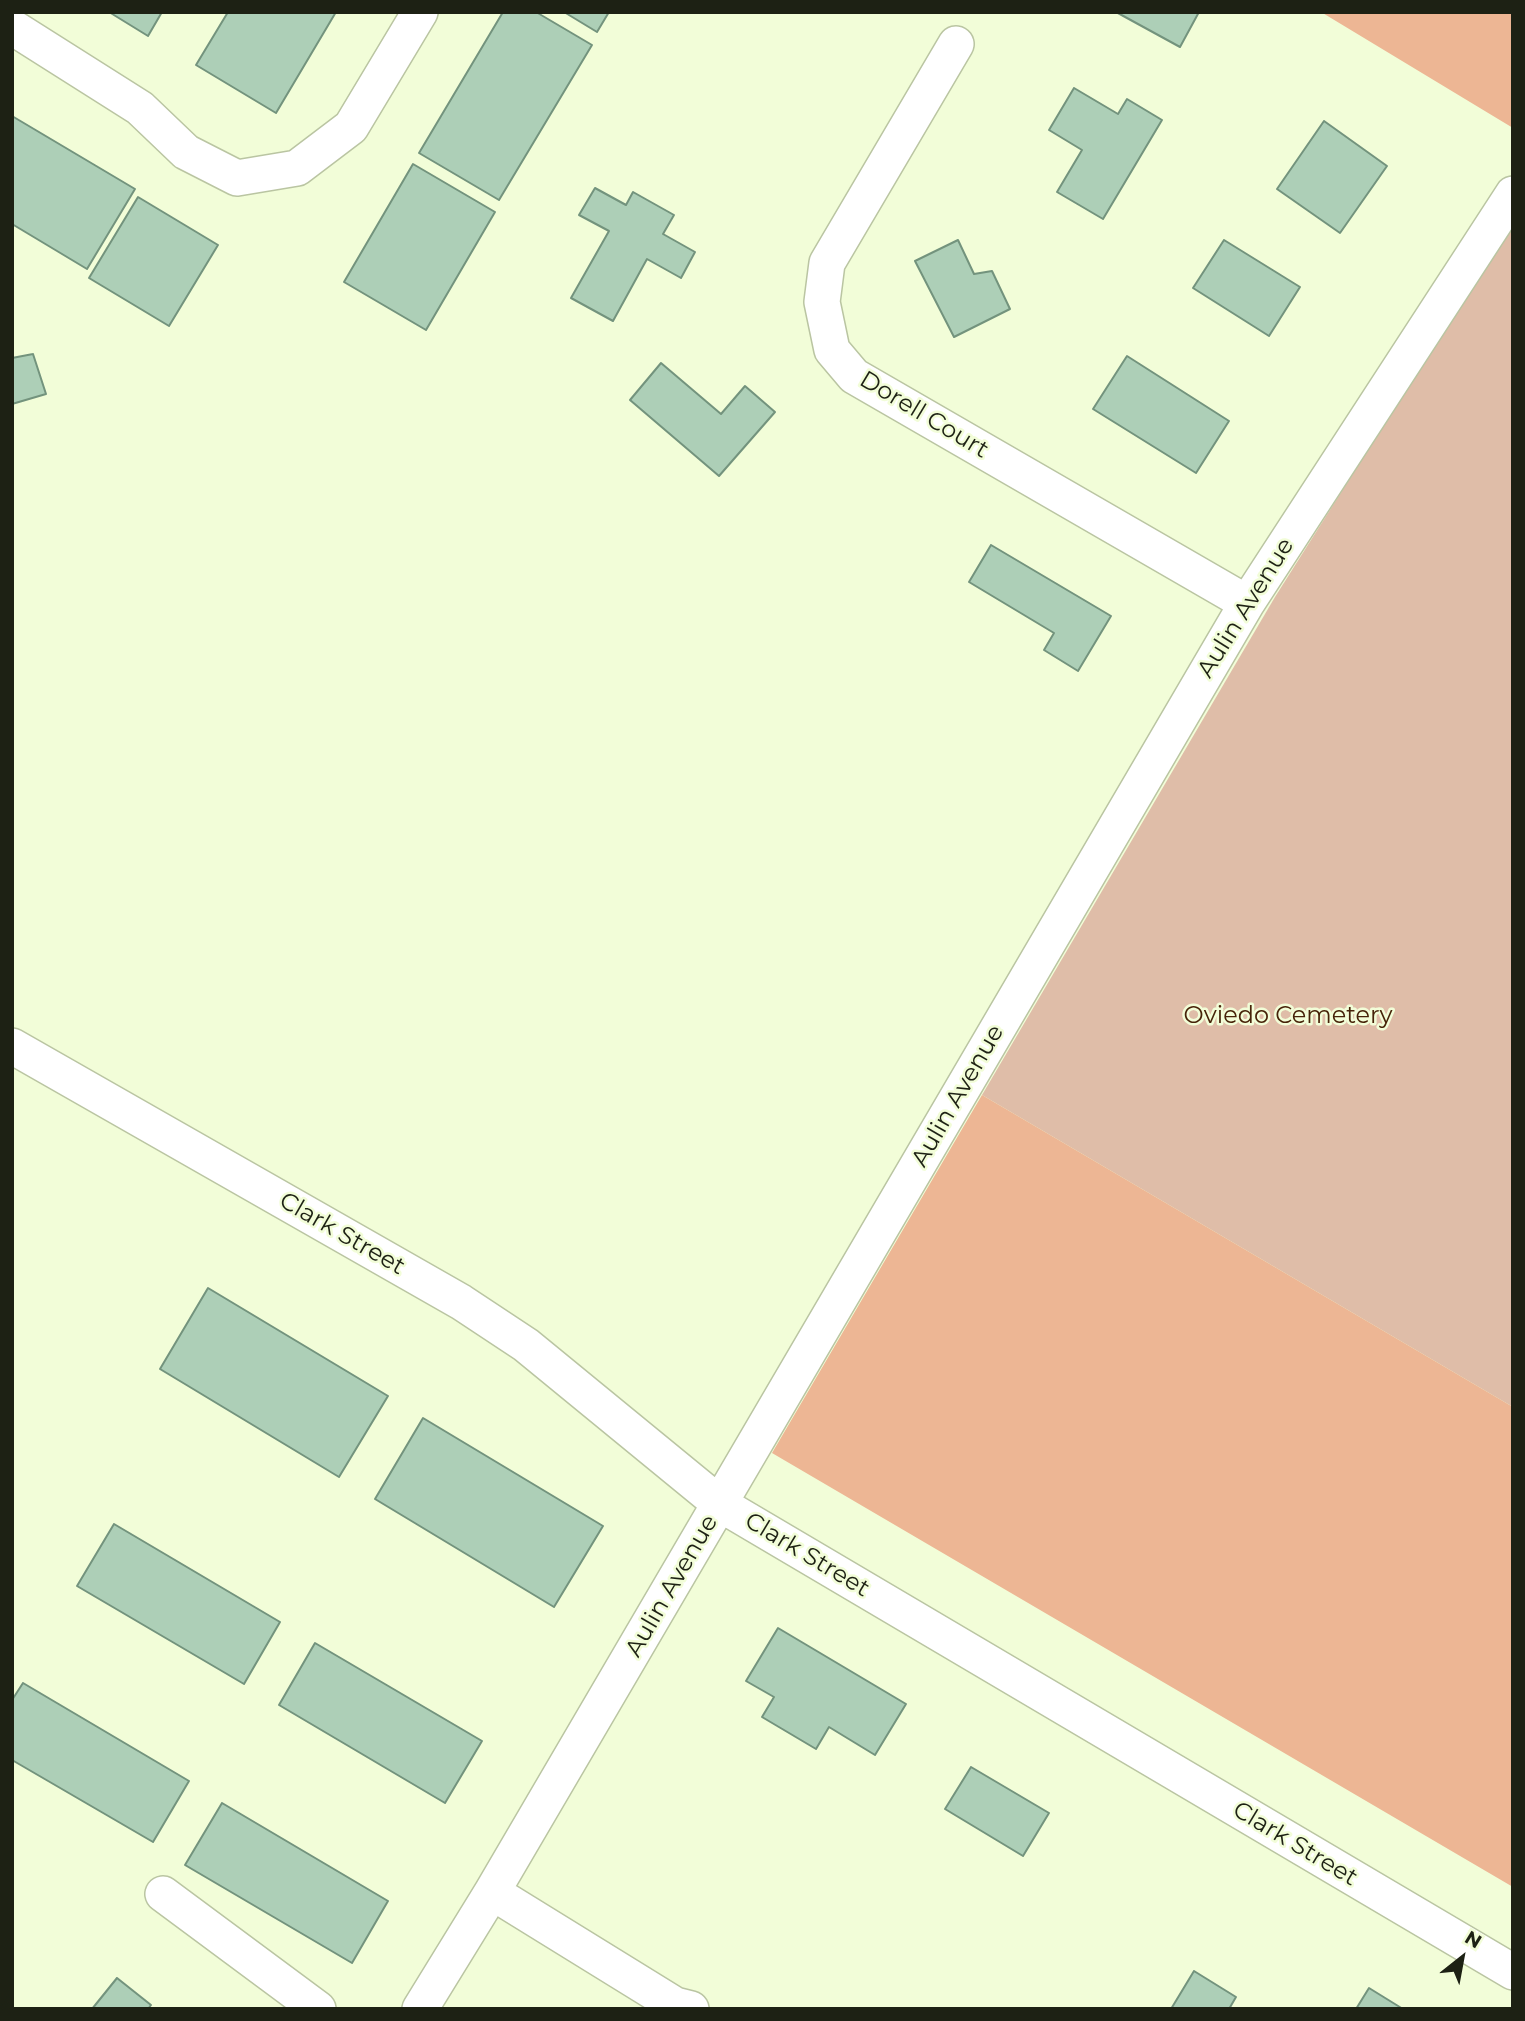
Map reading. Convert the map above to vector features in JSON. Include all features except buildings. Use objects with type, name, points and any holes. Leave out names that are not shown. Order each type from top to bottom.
[{"type":"street","points":[[12,27],[140,108],[186,152],[237,178],[297,168],[351,127],[420,12]]},
{"type":"street","name":"Dorell Court","points":[[956,44],[827,262],[822,302],[832,350],[854,376],[1247,603]]},
{"type":"street","name":"Aulin Avenue","points":[[420,2009],[492,1892],[1247,603],[1513,194]]},
{"type":"street","name":"Clark Street","points":[[12,1046],[461,1302],[526,1345],[720,1504],[1513,1972]]},
{"type":"street","points":[[492,1892],[675,2005],[691,2009]]},
{"type":"street","points":[[163,1894],[318,2009]]},
{"type":"green space","name":"Oviedo Cemetery","points":[[1513,220],[1513,1407],[982,1095],[1275,597]]},
{"type":"shaded area","points":[[1321,12],[1513,12],[1513,128]]},
{"type":"shaded area","points":[[982,1095],[1513,1407],[1513,1887],[772,1453]]}]
